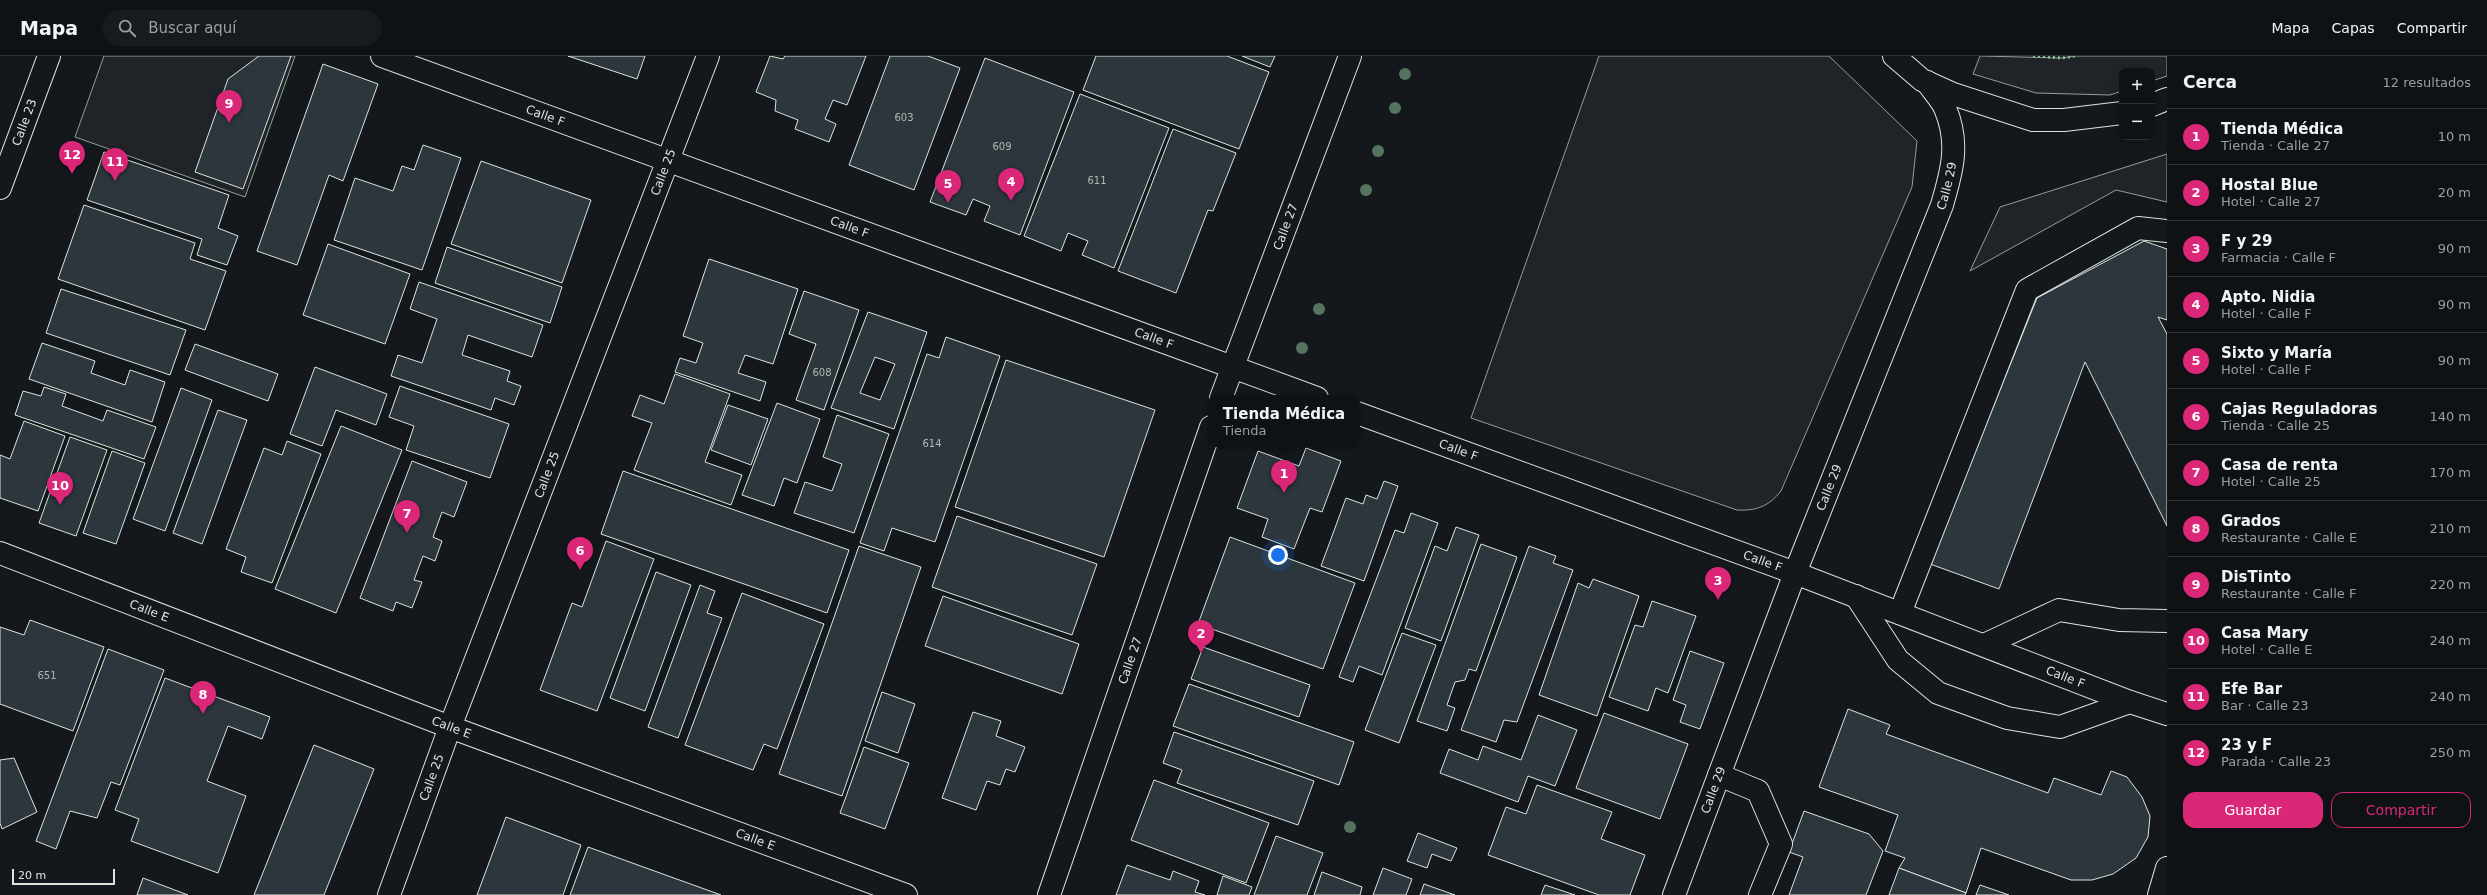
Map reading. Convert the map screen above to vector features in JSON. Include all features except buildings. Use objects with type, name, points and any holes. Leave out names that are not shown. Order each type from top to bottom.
[{"type":"street","name":"Calle 23","points":[[0,188],[48,56]]},
{"type":"street","name":"Calle F","points":[[382,56],[1309,395]]},
{"type":"street","name":"Calle 25","points":[[389,895],[450,727],[669,161],[708,56]]},
{"type":"street","name":"Calle 27","points":[[1222,395],[1350,56]]},
{"type":"street","points":[[1894,56],[1926,82],[1991,107],[2033,120],[2064,120],[2119,113]]},
{"type":"street","name":"Calle 29","points":[[1674,895],[1796,573],[1939,213],[1953,169],[1953,146],[1950,123],[1944,106],[1926,82]]},
{"type":"street","points":[[2154,104],[2167,99]]},
{"type":"street","points":[[1900,613],[2027,290],[2138,228],[2167,231]]},
{"type":"street","name":"Calle F","points":[[1360,414],[1796,573],[2130,702],[2167,714]]},
{"type":"street","name":"Calle 27","points":[[1049,895],[1208,436]]},
{"type":"street","name":"Calle E","points":[[0,553],[450,727],[906,895]]},
{"type":"street","points":[[1856,596],[1898,660],[1938,693],[2007,718],[2060,727],[2130,702]]},
{"type":"street","points":[[1984,645],[2059,610],[2119,620],[2167,621]]},
{"type":"street","points":[[1719,774],[1758,791],[1781,844],[1760,895]]},
{"type":"street","points":[[2159,895],[2167,868]]},
{"type":"shaded area","points":[[104,56],[295,56],[245,197],[75,137]]},
{"type":"shaded area","points":[[1599,56],[1829,56],[1917,141],[1912,187],[1781,491],[1767,504],[1757,508],[1751,510],[1737,510],[1471,418]]},
{"type":"shaded area","points":[[1980,56],[2062,58],[2075,56],[2167,56],[2167,76],[2155,80],[2155,68],[2119,68],[2119,92],[2110,95],[2036,93],[1973,74]]},
{"type":"shaded area","points":[[2167,154],[2167,202],[2116,190],[1970,271],[2000,207]]},
{"type":"hedge","points":[[2033,56],[2062,58],[2075,56]]},
{"type":"place","name":"DisTinto","points":[[229,123]]},
{"type":"place","name":"23 y F","points":[[72,174]]},
{"type":"place","name":"Efe Bar","points":[[115,181]]},
{"type":"place","name":"Apto. Nidia","points":[[1011,201]]},
{"type":"place","name":"Sixto y María","points":[[948,203]]},
{"type":"place","name":"Tienda Médica","points":[[1284,493]]},
{"type":"place","name":"Casa Mary","points":[[60,505]]},
{"type":"place","name":"Casa de renta","points":[[407,533]]},
{"type":"place","name":"Cajas Reguladoras","points":[[580,570]]},
{"type":"place","name":"F y 29","points":[[1718,600]]},
{"type":"place","name":"Hostal Blue","points":[[1201,653]]},
{"type":"place","name":"Grados","points":[[203,714]]}]
